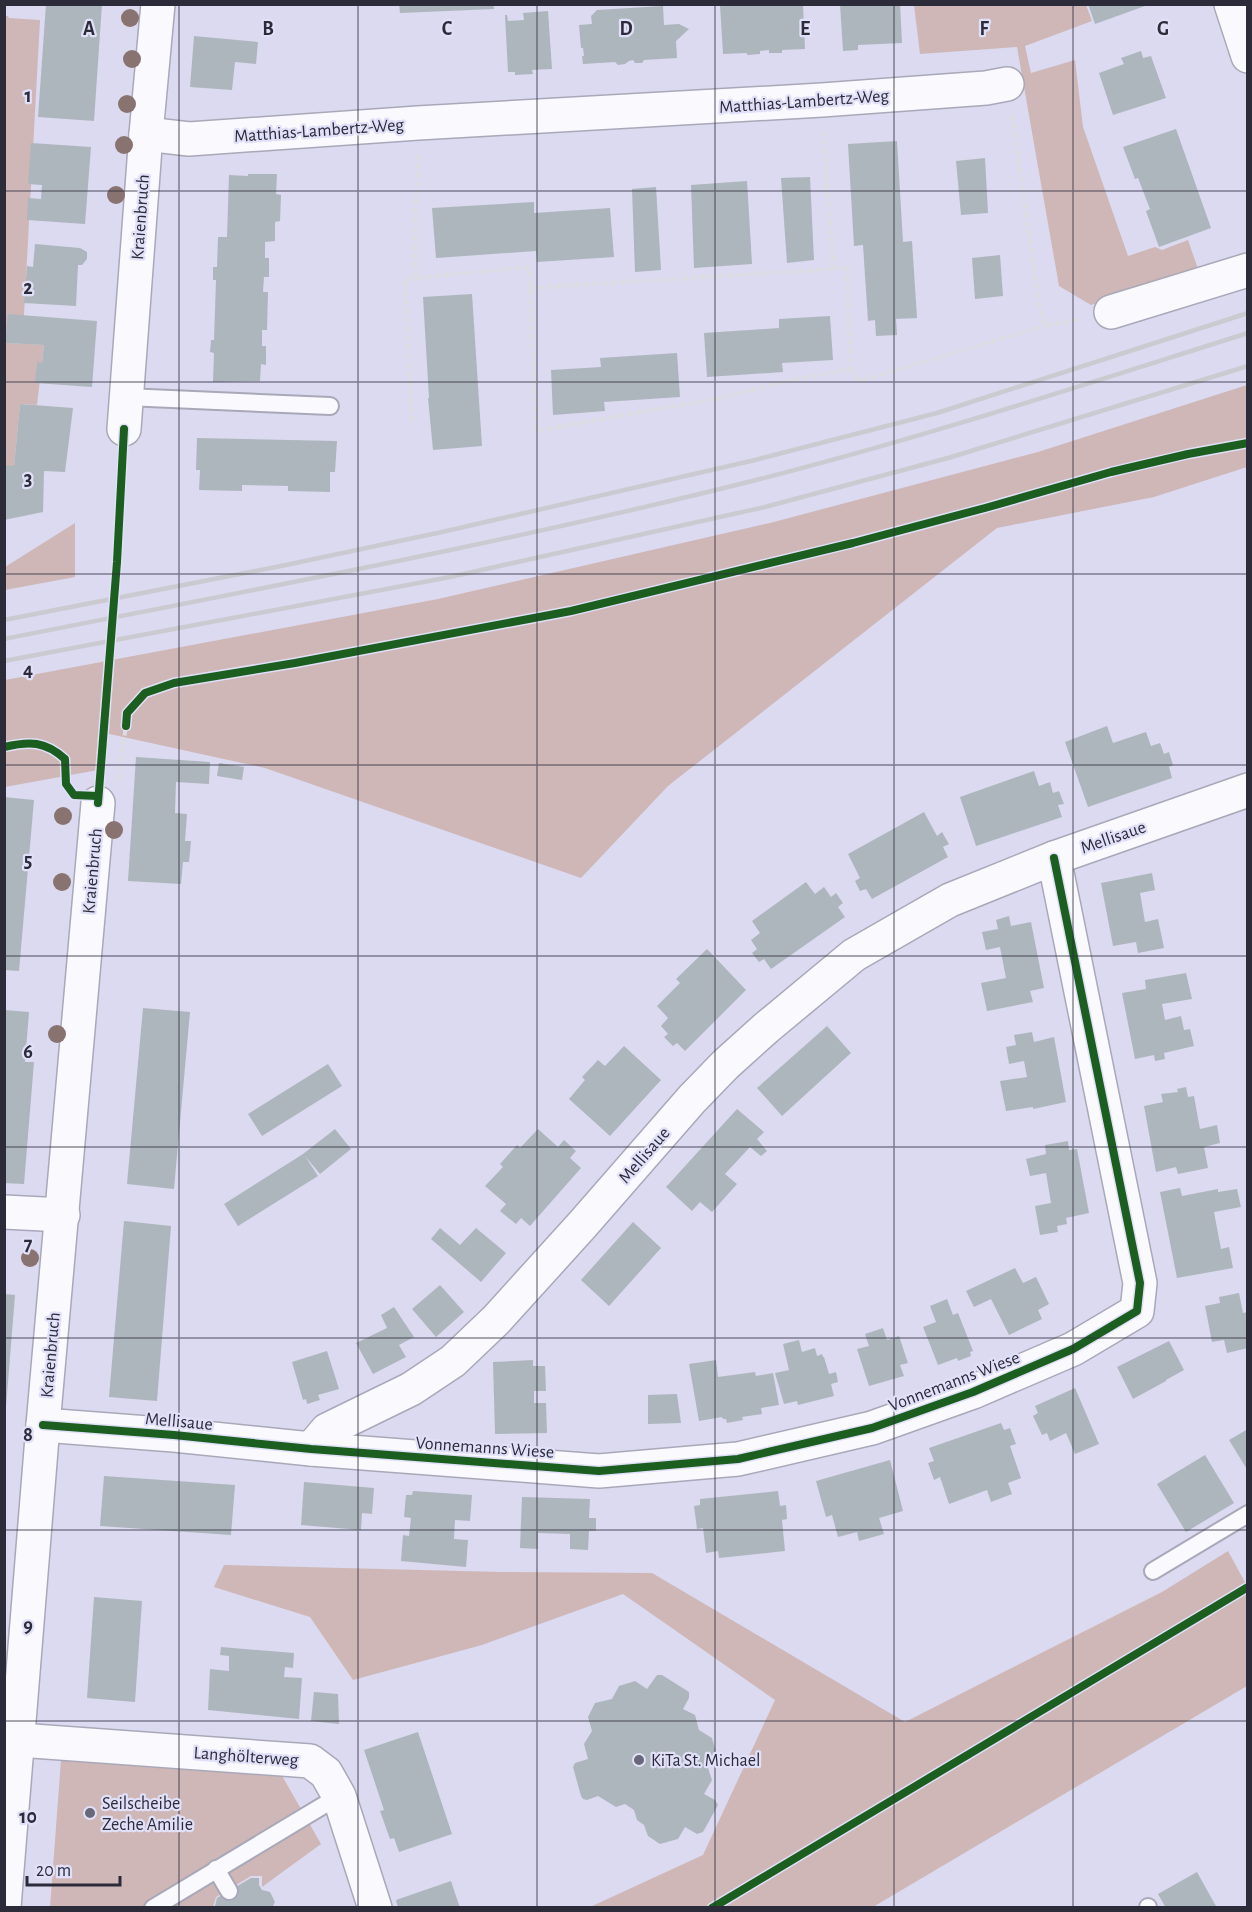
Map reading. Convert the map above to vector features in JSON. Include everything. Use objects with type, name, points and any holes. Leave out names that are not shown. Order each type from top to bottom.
[{"type":"street","name":"Kraienbruch","points":[[124,429],[158,4]]},
{"type":"street","points":[[1231,4],[1248,56]]},
{"type":"street","name":"Matthias-Lambertz-Weg","points":[[146,134],[189,139],[418,123],[822,100],[986,88],[1007,84]]},
{"type":"street","points":[[1111,312],[1248,270]]},
{"type":"street","name":"Mellisaue","points":[[43,1425],[311,1449],[327,1430],[411,1389],[453,1361],[496,1320],[692,1099],[726,1064],[854,956],[950,900],[1054,858],[1248,790]]},
{"type":"street","name":"Kraienbruch","points":[[4,1907],[43,1425],[108,793]]},
{"type":"street","name":"Vonnemanns Wiese","points":[[311,1449],[599,1471],[738,1459],[872,1428],[973,1392],[1073,1349],[1137,1311],[1140,1283],[1054,858]]},
{"type":"street","points":[[4,1212],[63,1215]]},
{"type":"street","name":"Langhölterweg","points":[[19,1740],[310,1761],[326,1773],[339,1796],[375,1908]]},
{"type":"lane","points":[[126,397],[330,406]]},
{"type":"lane","points":[[1153,1571],[1248,1514]]},
{"type":"lane","points":[[153,1908],[339,1796]]},
{"type":"lane","points":[[216,1869],[229,1891]]},
{"type":"path","points":[[1007,84],[1038,298],[1045,326]]},
{"type":"path","points":[[822,100],[834,269]]},
{"type":"path","points":[[415,278],[418,123]]},
{"type":"path","points":[[412,422],[405,280],[415,278],[529,267],[536,431],[720,398],[850,369]]},
{"type":"path","points":[[530,288],[847,267],[850,369],[860,381],[1045,326],[1111,312]]},
{"type":"path","points":[[108,793],[126,726]]},
{"type":"shaded area","points":[[914,5],[1086,5],[1092,21],[1025,46],[1031,73],[1075,60],[1083,127],[1128,256],[1155,247],[1162,250],[1188,240],[1199,272],[1091,305],[1059,286],[1017,47],[920,54]]},
{"type":"shaded area","points":[[4,16],[40,20],[24,315],[6,343],[44,345],[37,405],[20,404],[14,466],[4,466]]},
{"type":"shaded area","points":[[1247,385],[1247,467],[1154,497],[997,528],[668,786],[581,878],[265,768],[105,733],[101,735],[98,770],[5,787],[5,680],[438,599],[770,523],[1038,452]]},
{"type":"shaded area","points":[[75,523],[75,577],[5,590],[5,567]]},
{"type":"shaded area","points":[[1228,1551],[1247,1586],[1247,1686],[873,1907],[590,1907],[703,1855],[775,1700],[623,1594],[482,1645],[353,1680],[310,1617],[214,1587],[224,1565],[501,1572],[652,1573],[905,1722],[1162,1592]]},
{"type":"shaded area","points":[[79,1759],[281,1774],[321,1844],[262,1887],[262,1876],[251,1876],[216,1897],[213,1907],[50,1908],[61,1760]]},
{"type":"building","points":[[46,4],[102,4],[94,121],[38,117]]},
{"type":"building","points":[[399,4],[493,4],[494,9],[400,13]]},
{"type":"building","points":[[840,4],[900,4],[902,43],[858,45],[858,50],[843,51]]},
{"type":"building","points":[[1088,4],[1144,4],[1145,6],[1095,24]]},
{"type":"building","points":[[720,5],[803,5],[805,49],[782,50],[782,53],[769,53],[769,50],[760,51],[760,54],[723,54]]},
{"type":"building","points":[[663,6],[664,25],[679,24],[689,29],[676,41],[677,58],[644,60],[642,63],[635,63],[633,60],[618,65],[615,62],[583,64],[582,56],[584,56],[579,25],[592,24],[591,16],[597,10]]},
{"type":"building","points":[[548,11],[552,69],[532,70],[533,74],[515,75],[515,72],[508,72],[505,15],[508,21],[524,20],[523,13]]},
{"type":"building","points":[[194,36],[258,42],[256,64],[235,62],[232,90],[190,87]]},
{"type":"building","points":[[1141,51],[1143,58],[1151,56],[1166,98],[1113,115],[1099,73],[1124,64],[1121,58]]},
{"type":"building","points":[[1176,129],[1211,228],[1159,247],[1146,211],[1150,209],[1123,147]]},
{"type":"building","points":[[897,141],[903,242],[912,241],[917,318],[896,319],[897,335],[876,336],[875,320],[868,321],[863,245],[854,246],[848,144]]},
{"type":"building","points":[[31,143],[91,147],[85,224],[27,220],[28,198],[41,199],[42,185],[28,184]]},
{"type":"building","points":[[985,158],[988,213],[961,215],[956,161]]},
{"type":"building","points":[[248,174],[277,174],[276,194],[281,195],[280,221],[275,222],[275,241],[265,242],[265,258],[269,258],[269,277],[264,277],[263,292],[268,292],[267,330],[262,330],[262,346],[266,346],[266,365],[261,364],[260,381],[213,382],[214,353],[210,352],[211,340],[214,340],[216,280],[213,280],[213,267],[217,267],[218,237],[227,237],[229,175],[248,176]]},
{"type":"building","points":[[810,177],[814,260],[787,263],[781,178]]},
{"type":"building","points":[[747,181],[752,264],[694,268],[691,185]]},
{"type":"building","points":[[656,187],[661,270],[635,272],[632,189]]},
{"type":"building","points":[[534,202],[534,213],[610,208],[614,257],[537,262],[536,251],[436,258],[432,208]]},
{"type":"building","points":[[35,244],[80,248],[87,252],[87,259],[82,265],[78,265],[76,306],[24,303],[27,266],[33,267]]},
{"type":"building","points":[[1000,255],[1003,296],[975,299],[972,258]]},
{"type":"building","points":[[472,294],[482,446],[433,450],[423,297]]},
{"type":"building","points":[[8,314],[97,321],[92,387],[35,383],[37,362],[42,363],[44,345],[5,343]]},
{"type":"building","points":[[830,316],[833,360],[782,363],[783,372],[707,377],[704,333],[779,328],[779,319]]},
{"type":"building","points":[[677,353],[680,397],[604,402],[605,411],[553,415],[551,370],[601,367],[600,358]]},
{"type":"building","points":[[20,404],[73,408],[65,472],[44,471],[43,512],[4,520],[4,465],[14,466]]},
{"type":"building","points":[[197,438],[337,441],[335,472],[330,472],[330,492],[288,491],[288,486],[242,485],[242,491],[199,490],[200,470],[196,470]]},
{"type":"building","points":[[1107,726],[1113,743],[1146,732],[1151,746],[1160,743],[1164,754],[1169,752],[1173,765],[1169,767],[1172,778],[1088,807],[1065,742]]},
{"type":"building","points":[[136,757],[210,762],[209,784],[176,782],[175,813],[187,814],[185,841],[191,841],[189,862],[183,862],[181,884],[128,881]]},
{"type":"building","points":[[219,763],[244,767],[242,780],[217,776]]},
{"type":"building","points":[[1034,771],[1039,786],[1050,782],[1053,793],[1059,791],[1064,804],[1058,805],[1062,817],[976,846],[960,797]]},
{"type":"building","points":[[4,797],[34,800],[19,971],[4,970]]},
{"type":"building","points":[[924,812],[937,836],[942,832],[949,844],[943,847],[948,857],[872,899],[866,889],[860,891],[855,881],[860,878],[848,854]]},
{"type":"building","points":[[1152,873],[1155,890],[1140,893],[1145,922],[1158,919],[1164,948],[1138,953],[1136,942],[1113,946],[1101,883]]},
{"type":"building","points":[[806,882],[815,894],[824,887],[831,897],[836,893],[843,903],[838,907],[845,917],[771,969],[764,959],[759,962],[752,953],[757,949],[751,940],[760,933],[752,921]]},
{"type":"building","points":[[1009,916],[1011,926],[1031,922],[1044,988],[1030,991],[1033,1002],[987,1011],[981,983],[1006,978],[1000,947],[986,950],[982,932],[998,929],[996,920]]},
{"type":"building","points":[[707,949],[746,990],[685,1051],[677,1043],[673,1046],[664,1037],[668,1034],[661,1026],[668,1018],[657,1006],[680,983],[676,979]]},
{"type":"building","points":[[1186,973],[1192,999],[1162,1004],[1165,1020],[1181,1016],[1184,1030],[1190,1029],[1194,1046],[1164,1053],[1165,1059],[1155,1061],[1154,1055],[1135,1059],[1122,993],[1146,989],[1145,980]]},
{"type":"building","points":[[143,1008],[190,1012],[174,1189],[127,1184]]},
{"type":"building","points":[[4,1010],[29,1012],[25,1062],[34,1062],[24,1184],[4,1183]]},
{"type":"building","points":[[827,1026],[851,1053],[782,1116],[757,1088]]},
{"type":"building","points":[[1032,1032],[1034,1042],[1054,1037],[1066,1102],[1033,1109],[1033,1107],[1006,1111],[1000,1081],[1027,1077],[1024,1061],[1009,1064],[1006,1047],[1016,1045],[1014,1035]]},
{"type":"building","points":[[624,1046],[661,1080],[610,1136],[569,1099],[585,1080],[582,1077],[598,1060],[605,1066]]},
{"type":"building","points":[[328,1064],[342,1086],[262,1136],[248,1114]]},
{"type":"building","points":[[1186,1087],[1188,1097],[1194,1096],[1200,1129],[1217,1125],[1220,1143],[1204,1147],[1208,1168],[1178,1174],[1176,1167],[1156,1172],[1144,1106],[1163,1102],[1161,1094],[1178,1092],[1177,1089]]},
{"type":"building","points":[[737,1109],[764,1132],[757,1139],[767,1151],[761,1156],[750,1147],[725,1174],[737,1184],[712,1212],[700,1202],[692,1211],[666,1187]]},
{"type":"building","points":[[335,1129],[351,1149],[320,1174],[305,1156],[318,1176],[238,1226],[224,1204],[303,1154]]},
{"type":"building","points":[[538,1129],[558,1147],[564,1140],[576,1151],[570,1158],[581,1168],[530,1226],[521,1218],[516,1224],[500,1211],[506,1204],[485,1186],[503,1167],[500,1164],[517,1145],[520,1148]]},
{"type":"building","points":[[1068,1141],[1069,1150],[1077,1149],[1089,1213],[1066,1218],[1067,1224],[1057,1226],[1058,1232],[1040,1235],[1035,1206],[1051,1203],[1046,1173],[1030,1176],[1026,1159],[1046,1154],[1045,1145]]},
{"type":"building","points":[[1180,1188],[1182,1196],[1218,1189],[1218,1192],[1237,1189],[1241,1207],[1214,1212],[1221,1249],[1229,1247],[1233,1268],[1177,1278],[1160,1192]]},
{"type":"building","points":[[124,1221],[171,1226],[157,1401],[109,1397]]},
{"type":"building","points":[[633,1222],[661,1248],[609,1306],[581,1280]]},
{"type":"building","points":[[440,1228],[460,1245],[476,1228],[506,1253],[481,1282],[431,1239]]},
{"type":"building","points":[[1015,1268],[1023,1283],[1036,1277],[1049,1304],[1038,1310],[1042,1319],[1009,1335],[991,1299],[974,1307],[966,1291]]},
{"type":"building","points":[[440,1285],[464,1312],[436,1337],[412,1309]]},
{"type":"building","points":[[1239,1293],[1243,1313],[1248,1312],[1248,1348],[1227,1353],[1224,1340],[1212,1342],[1205,1306],[1220,1303],[1219,1297]]},
{"type":"building","points":[[4,1294],[15,1295],[6,1407],[4,1407]]},
{"type":"building","points":[[947,1299],[953,1315],[958,1313],[973,1351],[970,1352],[971,1356],[938,1365],[923,1327],[936,1322],[930,1306]]},
{"type":"building","points":[[394,1307],[414,1337],[399,1345],[406,1357],[373,1374],[356,1343],[387,1328],[381,1315]]},
{"type":"building","points":[[883,1328],[887,1340],[899,1336],[908,1363],[900,1365],[904,1376],[869,1386],[857,1349],[869,1346],[865,1334]]},
{"type":"building","points":[[799,1340],[802,1352],[815,1348],[817,1356],[822,1354],[824,1357],[829,1374],[836,1372],[838,1382],[831,1384],[834,1396],[798,1405],[797,1401],[784,1404],[775,1373],[789,1370],[783,1344]]},
{"type":"building","points":[[1169,1341],[1184,1370],[1133,1399],[1117,1367]]},
{"type":"building","points":[[327,1351],[339,1389],[318,1395],[320,1400],[307,1404],[306,1399],[303,1400],[292,1362]]},
{"type":"building","points":[[533,1360],[533,1366],[545,1366],[546,1391],[534,1391],[534,1403],[546,1403],[547,1433],[495,1434],[493,1362]]},
{"type":"building","points":[[716,1360],[718,1377],[755,1372],[756,1376],[773,1373],[779,1405],[761,1408],[762,1414],[742,1417],[743,1420],[727,1423],[722,1417],[699,1421],[689,1364]]},
{"type":"building","points":[[1075,1388],[1099,1444],[1075,1454],[1066,1433],[1050,1441],[1047,1433],[1042,1435],[1033,1416],[1038,1413],[1035,1406]]},
{"type":"building","points":[[677,1394],[681,1423],[648,1424],[648,1395]]},
{"type":"building","points":[[1001,1423],[1004,1430],[1010,1428],[1016,1444],[1010,1446],[1021,1478],[1008,1483],[1012,1494],[991,1502],[987,1490],[949,1504],[940,1477],[934,1480],[928,1463],[934,1461],[929,1448]]},
{"type":"building","points":[[1248,1429],[1248,1471],[1229,1440]]},
{"type":"building","points":[[1205,1455],[1234,1503],[1186,1532],[1157,1484]]},
{"type":"building","points":[[890,1460],[903,1511],[879,1518],[884,1534],[859,1541],[857,1532],[838,1537],[832,1515],[826,1517],[816,1481]]},
{"type":"building","points":[[104,1476],[235,1485],[231,1535],[100,1526]]},
{"type":"building","points":[[304,1482],[374,1488],[372,1514],[362,1513],[361,1530],[301,1525]]},
{"type":"building","points":[[413,1491],[472,1495],[470,1521],[455,1520],[454,1539],[468,1540],[466,1567],[401,1561],[403,1535],[409,1536],[411,1518],[404,1517],[406,1495],[412,1495]]},
{"type":"building","points":[[778,1491],[780,1506],[786,1505],[787,1519],[782,1520],[785,1551],[719,1558],[718,1551],[706,1553],[703,1528],[697,1529],[694,1506],[700,1505],[700,1499]]},
{"type":"building","points":[[522,1497],[590,1499],[589,1518],[596,1518],[596,1531],[589,1531],[588,1550],[570,1549],[570,1534],[538,1533],[538,1549],[520,1548]]},
{"type":"building","points":[[94,1597],[142,1601],[135,1702],[87,1698]]},
{"type":"building","points":[[221,1647],[294,1653],[293,1668],[285,1667],[284,1677],[302,1678],[299,1719],[208,1710],[210,1669],[229,1671],[229,1656],[220,1655]]},
{"type":"building","points":[[657,1675],[662,1675],[689,1692],[689,1698],[683,1709],[695,1715],[699,1730],[712,1738],[716,1752],[708,1768],[712,1780],[704,1794],[715,1800],[718,1805],[703,1832],[697,1834],[685,1827],[678,1839],[660,1844],[648,1836],[644,1825],[637,1820],[634,1810],[625,1804],[616,1807],[598,1796],[583,1799],[573,1767],[575,1763],[588,1759],[584,1744],[592,1731],[588,1717],[595,1703],[612,1699],[619,1686],[635,1681],[647,1689]]},
{"type":"building","points":[[314,1692],[338,1694],[339,1724],[311,1721]]},
{"type":"building","points":[[418,1732],[452,1834],[399,1852],[394,1838],[390,1839],[380,1811],[384,1810],[364,1750]]},
{"type":"building","points":[[1197,1872],[1217,1908],[1166,1908],[1158,1894]]},
{"type":"building","points":[[251,1878],[259,1878],[262,1890],[270,1892],[275,1902],[272,1908],[215,1906],[217,1898]]},
{"type":"building","points":[[451,1881],[460,1908],[398,1908],[396,1900]]},
{"type":"railway","points":[[4,620],[442,532],[755,460],[937,413],[1248,313]]},
{"type":"railway","points":[[4,639],[478,544],[760,479],[944,428],[1248,333]]},
{"type":"railway","points":[[4,661],[450,577],[765,507],[948,458],[1248,366]]},
{"type":"cycle path","points":[[98,803],[117,562],[124,429]]},
{"type":"cycle path","points":[[126,726],[127,713],[145,693],[174,683],[295,663],[571,611],[853,543],[1111,472],[1248,443]]},
{"type":"cycle path","points":[[4,747],[29,743],[51,749],[65,759],[66,784],[74,795],[97,796]]},
{"type":"cycle path","points":[[43,1425],[311,1449],[599,1471],[738,1459],[872,1428],[973,1392],[1073,1349],[1137,1311],[1140,1283],[1054,858]]},
{"type":"cycle path","points":[[712,1908],[1248,1587]]},
{"type":"place","name":"KiTa St. Michael","points":[[639,1760]]},
{"type":"place","name":"Seilscheibe Zeche Amilie","points":[[90,1813]]}]
